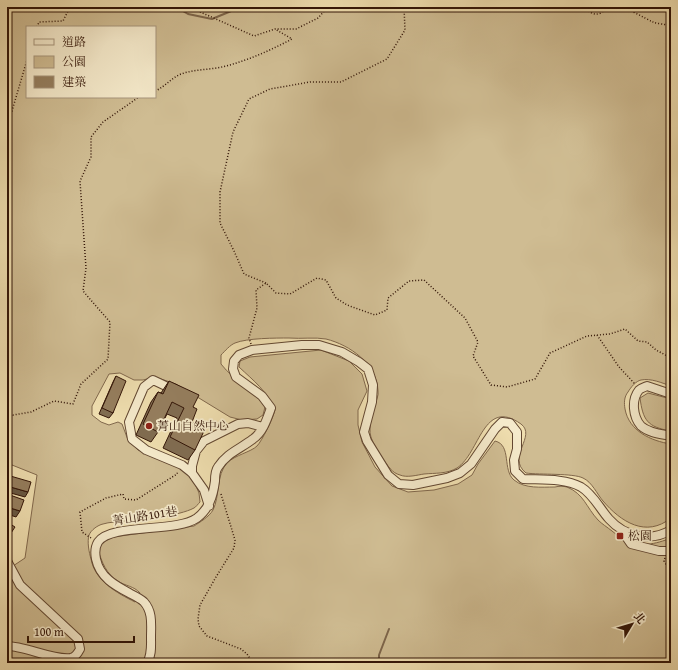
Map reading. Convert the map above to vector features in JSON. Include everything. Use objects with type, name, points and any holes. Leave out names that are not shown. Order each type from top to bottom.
[{"type":"street","points":[[209,506],[215,484],[216,469],[224,458],[254,438],[263,427],[270,408],[262,396],[236,376],[233,369],[234,361],[239,355],[252,350],[302,344],[319,345],[342,352],[368,369],[373,385],[372,402],[364,432],[367,441],[388,475],[399,484],[413,486],[447,478],[460,473],[471,464],[495,429],[502,422],[510,422],[517,432],[517,448],[514,460],[515,471],[523,479],[566,482],[580,487],[590,494],[631,544],[668,552]]},
{"type":"street","points":[[184,395],[153,380],[144,387],[129,422],[132,439],[146,450],[182,465],[192,473],[204,490],[209,506]]},
{"type":"street","points":[[671,394],[647,386],[640,390],[635,396],[633,408],[636,418],[641,426],[654,433],[671,436]]},
{"type":"street","points":[[192,473],[192,466],[196,451],[204,441],[238,424],[248,423],[263,427]]},
{"type":"street","name":"菁山路101巷","points":[[98,542],[108,534],[179,524],[196,518],[209,506]]},
{"type":"street","points":[[620,529],[633,535],[648,537],[671,530]]},
{"type":"street","points":[[98,542],[95,555],[102,572],[113,584],[144,602],[149,610],[151,617],[151,655],[147,663]]},
{"type":"street","points":[[7,561],[20,585],[78,639],[80,650],[76,655],[70,658],[56,657],[7,646]]},
{"type":"path","points":[[37,26],[38,22],[63,21],[70,7]]},
{"type":"path","points":[[189,7],[254,36],[275,29],[296,29],[318,18],[328,7]]},
{"type":"path","points":[[404,7],[405,30],[387,59],[341,82],[310,82],[270,89],[249,99],[233,132],[220,192],[220,223],[244,274],[266,283],[276,294],[290,294],[317,278],[326,280],[336,298],[347,305],[375,315],[387,310],[388,298],[408,281],[424,280],[465,318],[478,342],[473,356],[491,385],[506,387],[535,379],[550,353],[587,336],[610,334],[625,329],[638,341],[647,342],[656,350],[671,358]]},
{"type":"path","points":[[584,7],[590,13],[596,14],[607,10],[624,8],[655,23],[662,23],[671,26]]},
{"type":"path","points":[[156,91],[162,88],[179,74],[226,66],[266,52],[292,39],[275,29]]},
{"type":"path","points":[[7,119],[12,111],[26,63]]},
{"type":"path","points":[[7,413],[13,415],[31,412],[54,401],[73,404],[81,384],[108,360],[110,322],[83,290],[86,268],[80,181],[91,157],[91,137],[103,122],[138,98]]},
{"type":"path","points":[[252,350],[249,338],[257,308],[256,290],[266,283]]},
{"type":"path","points":[[597,335],[618,366],[640,390]]},
{"type":"path","points":[[98,542],[82,532],[80,512],[106,498],[123,494],[124,499],[136,500],[177,474],[182,465]]},
{"type":"path","points":[[215,484],[220,491],[235,540],[234,548],[200,605],[198,619],[199,626],[207,636],[241,649],[248,654],[253,663]]},
{"type":"path","points":[[668,552],[664,561],[666,564],[671,565]]},
{"type":"green space","points":[[7,7],[671,7],[671,386],[653,380],[639,381],[629,390],[624,402],[627,417],[636,429],[642,434],[663,443],[671,444],[671,518],[662,524],[652,527],[634,525],[610,509],[592,485],[583,478],[572,475],[526,473],[521,467],[519,460],[526,434],[525,429],[521,424],[508,418],[498,417],[490,422],[483,430],[465,461],[457,468],[445,472],[412,476],[397,474],[392,471],[372,441],[370,423],[378,393],[373,372],[361,357],[344,346],[326,339],[269,338],[240,341],[229,347],[221,355],[221,364],[226,370],[265,407],[263,415],[257,419],[242,420],[230,417],[176,384],[155,377],[143,380],[134,380],[120,373],[109,374],[92,406],[92,415],[101,422],[109,425],[118,422],[122,424],[128,440],[138,450],[178,466],[193,479],[199,493],[200,502],[194,508],[179,513],[140,520],[111,522],[101,525],[91,531],[89,535],[88,547],[93,567],[102,580],[121,595],[135,602],[140,593],[114,578],[105,567],[98,550],[103,542],[113,537],[194,526],[207,517],[213,510],[217,498],[221,473],[227,463],[257,446],[267,429],[275,410],[264,392],[239,367],[240,361],[250,357],[321,350],[349,361],[362,374],[367,391],[358,410],[358,425],[362,442],[375,467],[392,486],[408,492],[434,490],[458,484],[472,475],[495,441],[500,443],[503,447],[510,476],[518,483],[533,487],[564,486],[573,490],[581,497],[600,521],[624,540],[636,544],[648,544],[671,538],[671,663],[7,663],[7,570],[25,558],[37,475],[7,463]]},
{"type":"green space","points":[[648,393],[671,399],[671,431],[651,425],[645,417],[640,398]]},
{"type":"building","points":[[116,376],[126,381],[113,413],[102,408]]},
{"type":"building","points":[[169,381],[199,395],[193,407],[197,409],[192,422],[205,429],[195,450],[170,437],[184,408],[172,402],[158,432],[143,424],[158,392],[163,394]]},
{"type":"building","points":[[7,475],[31,482],[28,492],[7,486]]},
{"type":"building","points":[[7,494],[24,500],[20,511],[7,507]]},
{"type":"building","points":[[7,522],[15,527],[7,539]]},
{"type":"waterway","points":[[176,7],[188,14],[212,19],[245,7]]},
{"type":"waterway","points":[[379,663],[379,655],[389,629]]},
{"type":"place","name":"菁山自然中心","points":[[149,426]]},
{"type":"place","name":"松園","points":[[620,536]]}]
